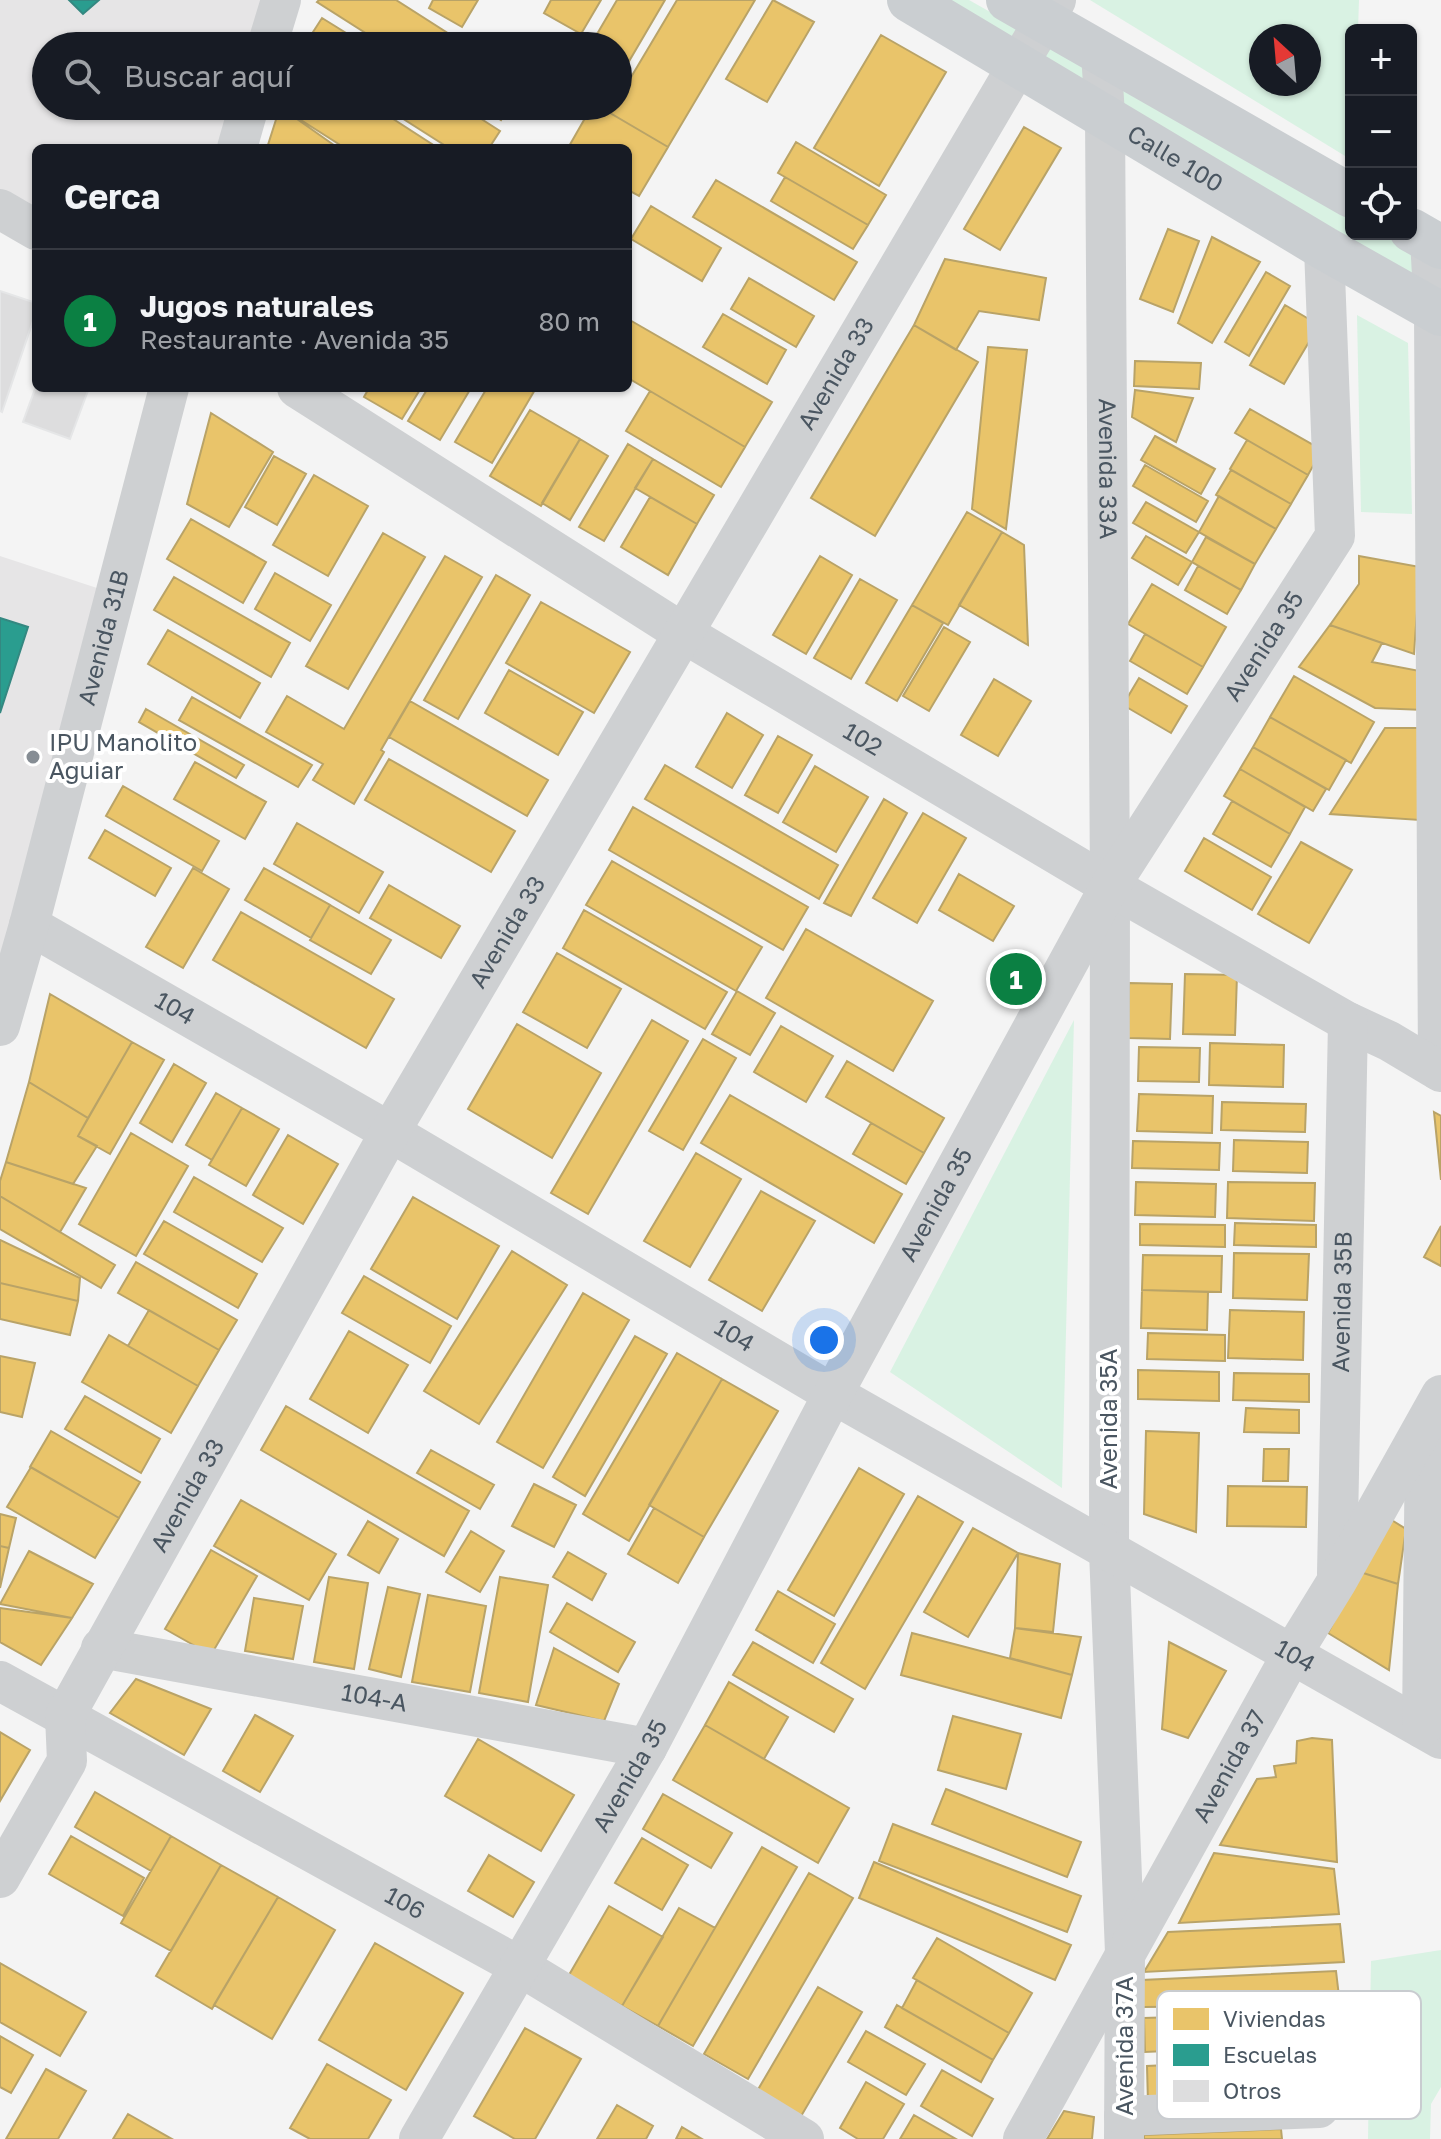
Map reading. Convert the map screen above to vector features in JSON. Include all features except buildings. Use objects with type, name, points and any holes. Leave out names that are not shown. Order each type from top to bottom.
[{"type":"main road","name":"Calle 100","points":[[909,0],[1437,312]]},
{"type":"main road","points":[[1036,7],[1101,53],[1345,193]]},
{"type":"street","points":[[271,32],[281,0]]},
{"type":"street","name":"Avenida 33","points":[[65,1716],[390,1132],[1018,64],[1036,7]]},
{"type":"street","name":"Avenida 33A","points":[[1101,53],[1105,115],[1110,886]]},
{"type":"street","points":[[238,144],[245,120]]},
{"type":"street","points":[[0,209],[32,228]]},
{"type":"street","points":[[1427,239],[1437,312],[1440,1071]]},
{"type":"street","name":"Avenida 35","points":[[419,2139],[647,1748],[833,1394],[1110,886],[1335,536],[1324,248]]},
{"type":"street","name":"Avenida 31B","points":[[0,1026],[168,392]]},
{"type":"street","name":"102","points":[[303,392],[683,633],[1110,886],[1440,1071]]},
{"type":"street","name":"Avenida 35A","points":[[1110,886],[1109,1551],[1125,1953]]},
{"type":"street","name":"104","points":[[29,925],[390,1132],[833,1394],[1432,1734]]},
{"type":"street","name":"Avenida 35B","points":[[1337,1581],[1348,1022]]},
{"type":"street","points":[[1432,1734],[1433,1410]]},
{"type":"street","name":"Avenida 37","points":[[1023,2139],[1292,1654],[1337,1581],[1433,1410]]},
{"type":"street","name":"104-A","points":[[101,1648],[647,1748]]},
{"type":"street","name":"106","points":[[0,1681],[519,1966],[804,2139]]},
{"type":"street","points":[[0,1878],[67,1761],[65,1716]]},
{"type":"street","name":"Avenida 37A","points":[[1124,2127],[1125,1953]]},
{"type":"street","points":[[1124,2127],[1206,2119]]},
{"type":"shaded area","points":[[0,0],[281,0],[271,32],[32,32],[32,120],[245,120],[238,144],[32,144],[32,228],[0,209]]},
{"type":"shaded area","name":"IPU Manolito Aguiar","points":[[0,556],[103,590],[0,1007]]},
{"type":"green space","points":[[948,0],[969,0],[1345,214],[1345,236]]},
{"type":"green space","points":[[1090,0],[1359,0],[1358,24],[1345,24],[1345,156]]},
{"type":"green space","points":[[1352,240],[1392,240],[1441,268],[1441,293]]},
{"type":"green space","points":[[1357,315],[1408,343],[1412,514],[1361,512]]},
{"type":"green space","points":[[1074,1020],[1062,1488],[890,1372]]},
{"type":"green space","points":[[1441,1950],[1441,2087],[1431,2104],[1430,2139],[1368,2139],[1368,2119],[1421,2119],[1421,1991],[1370,1991],[1371,1961]]},
{"type":"place","name":"IPU Manolito Aguiar","points":[[33,757]]},
{"type":"place","name":"Jugos naturales","points":[[1016,979]]}]
